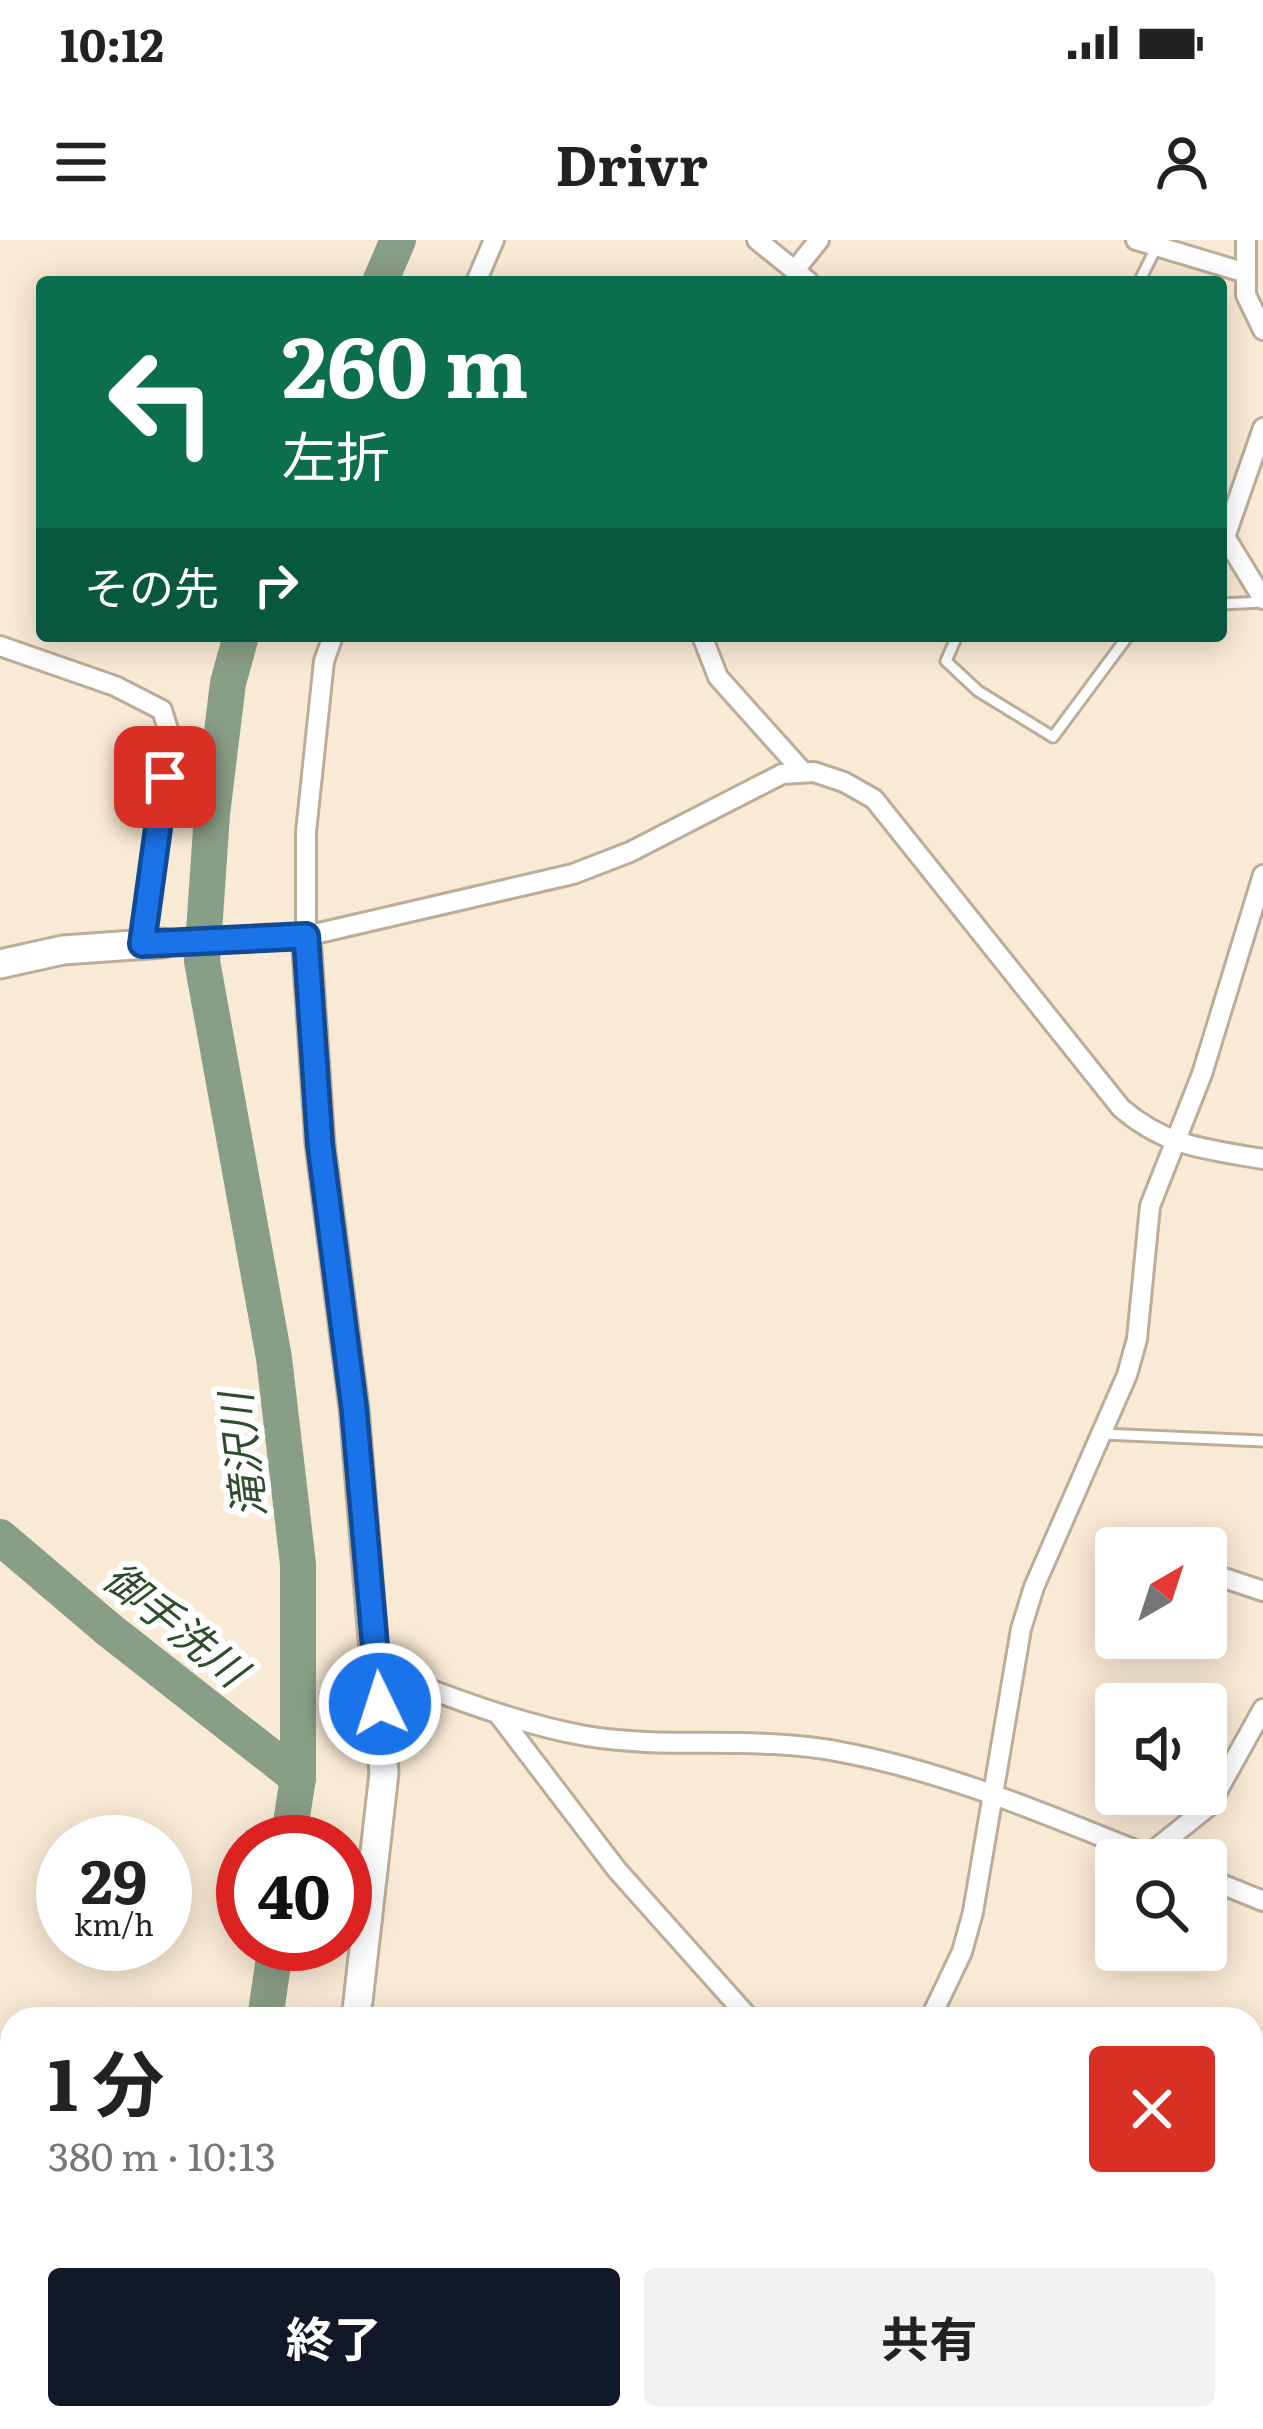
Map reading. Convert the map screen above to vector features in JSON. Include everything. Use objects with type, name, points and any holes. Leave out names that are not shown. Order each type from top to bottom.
[{"type":"street","points":[[479,276],[494,240]]},
{"type":"street","points":[[757,240],[802,276],[819,240]]},
{"type":"street","points":[[1136,240],[1246,273]]},
{"type":"street","points":[[1246,240],[1246,295],[1263,330]]},
{"type":"street","points":[[1227,523],[1263,428]]},
{"type":"street","points":[[1227,541],[1263,601]]},
{"type":"street","points":[[331,642],[324,661],[306,832],[306,936],[320,1144],[354,1408],[384,1773],[357,2007]]},
{"type":"street","points":[[704,642],[718,677],[802,772]]},
{"type":"street","points":[[0,646],[115,686],[162,710],[170,736],[152,944]]},
{"type":"street","points":[[0,964],[63,950],[306,936],[573,874],[630,852],[782,774],[814,772],[874,799],[1121,1108],[1143,1127],[1173,1143],[1263,1159]]},
{"type":"street","points":[[935,2007],[968,1932],[1022,1629],[1034,1587],[1103,1434],[1137,1339],[1150,1206],[1202,1074],[1263,875]]},
{"type":"street","points":[[1227,1579],[1263,1591]]},
{"type":"street","points":[[377,1670],[498,1714],[586,1736],[648,1742],[762,1742],[838,1751],[943,1776],[1107,1839]]},
{"type":"street","points":[[1174,1839],[1209,1806],[1263,1709]]},
{"type":"street","points":[[498,1714],[617,1870],[739,2007]]},
{"type":"street","points":[[1227,1887],[1263,1901]]},
{"type":"lane","points":[[1142,276],[1156,248]]},
{"type":"lane","points":[[1227,604],[1263,601]]},
{"type":"lane","points":[[954,642],[946,661],[978,691],[1053,737],[1124,642]]},
{"type":"lane","points":[[1103,1434],[1263,1441]]},
{"type":"waterway","name":"滝沢川","points":[[383,276],[398,240]]},
{"type":"waterway","name":"滝沢川","points":[[239,642],[228,683],[212,814],[202,961],[274,1358],[298,1564],[298,1778],[292,1815]]},
{"type":"waterway","name":"御手洗川","points":[[0,1537],[108,1629],[298,1778]]},
{"type":"waterway","name":"滝沢川","points":[[267,2007],[272,1971]]},
{"type":"route","points":[[165,777],[142,944],[306,936],[320,1144],[354,1408],[380,1704]]}]
